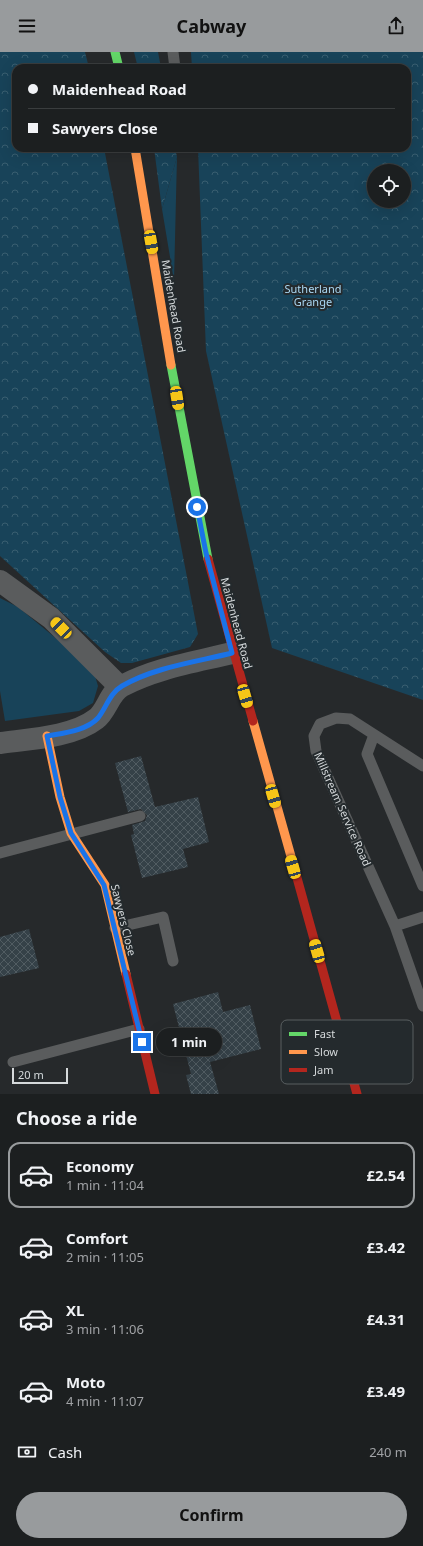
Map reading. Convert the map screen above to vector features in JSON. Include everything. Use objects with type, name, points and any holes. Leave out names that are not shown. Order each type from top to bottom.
[{"type":"main road","points":[[115,52],[118,64]]},
{"type":"main road","name":"Maidenhead Road","points":[[136,152],[181,422],[203,538],[232,653],[336,1020]]},
{"type":"main road","name":"Sawyers Close","points":[[47,736],[60,797],[71,833],[104,885],[155,1094]]},
{"type":"main road","name":"Maidenhead Road","points":[[354,1084],[357,1094]]},
{"type":"street","points":[[0,581],[51,618],[120,687]]},
{"type":"street","points":[[0,744],[79,729],[97,718],[109,699],[120,687],[149,673],[232,653]]},
{"type":"lane","points":[[173,52],[174,64]]},
{"type":"lane","name":"Millstream Service Road","points":[[423,766],[350,719],[336,718],[320,724],[314,736],[316,751],[395,926],[423,1006]]},
{"type":"lane","points":[[374,735],[367,754],[423,886]]},
{"type":"lane","points":[[0,853],[140,816]]},
{"type":"lane","points":[[115,928],[162,917],[173,961]]},
{"type":"lane","points":[[395,926],[423,917]]},
{"type":"lane","points":[[12,1062],[139,1028]]},
{"type":"green space","points":[[0,52],[85,52],[88,64],[12,64],[12,152],[105,152],[198,634],[190,647],[132,663],[121,663],[105,652],[0,556]]},
{"type":"green space","points":[[134,52],[158,52],[160,64],[137,64]]},
{"type":"green space","name":"Sutherland Grange","points":[[191,52],[423,52],[423,700],[272,648],[206,351],[198,152],[411,152],[411,64],[192,64]]},
{"type":"green space","points":[[155,152],[176,152],[177,157],[162,209]]},
{"type":"green space","points":[[177,157],[174,281],[162,209]]},
{"type":"green space","points":[[0,598],[18,607],[93,669],[98,686],[93,703],[79,711],[5,721],[0,691]]},
{"type":"building","points":[[141,756],[155,807],[198,797],[209,842],[183,849],[188,867],[142,878],[131,835],[134,834],[132,825],[145,821],[147,815],[141,809],[128,812],[115,763]]},
{"type":"building","points":[[29,929],[39,968],[0,977],[0,937]]},
{"type":"building","points":[[218,992],[223,1012],[250,1005],[261,1049],[210,1062],[219,1094],[191,1094],[186,1075],[191,1074],[173,1004]]},
{"type":"traffic: fast","points":[[115,52],[118,64]]},
{"type":"traffic: fast","points":[[171,365],[208,559]]},
{"type":"traffic: slow","points":[[136,152],[171,365]]},
{"type":"traffic: slow","points":[[253,721],[294,867]]},
{"type":"traffic: slow","points":[[47,736],[60,797],[71,833],[105,885],[126,974]]},
{"type":"traffic: jam","points":[[208,559],[253,721]]},
{"type":"traffic: jam","points":[[294,867],[336,1020]]},
{"type":"traffic: jam","points":[[126,974],[155,1094]]},
{"type":"traffic: jam","points":[[354,1084],[357,1094]]},
{"type":"route","points":[[142,1042],[104,885],[71,833],[60,797],[47,736],[79,729],[97,718],[109,699],[120,687],[149,673],[232,653],[206,553],[197,507]]}]
